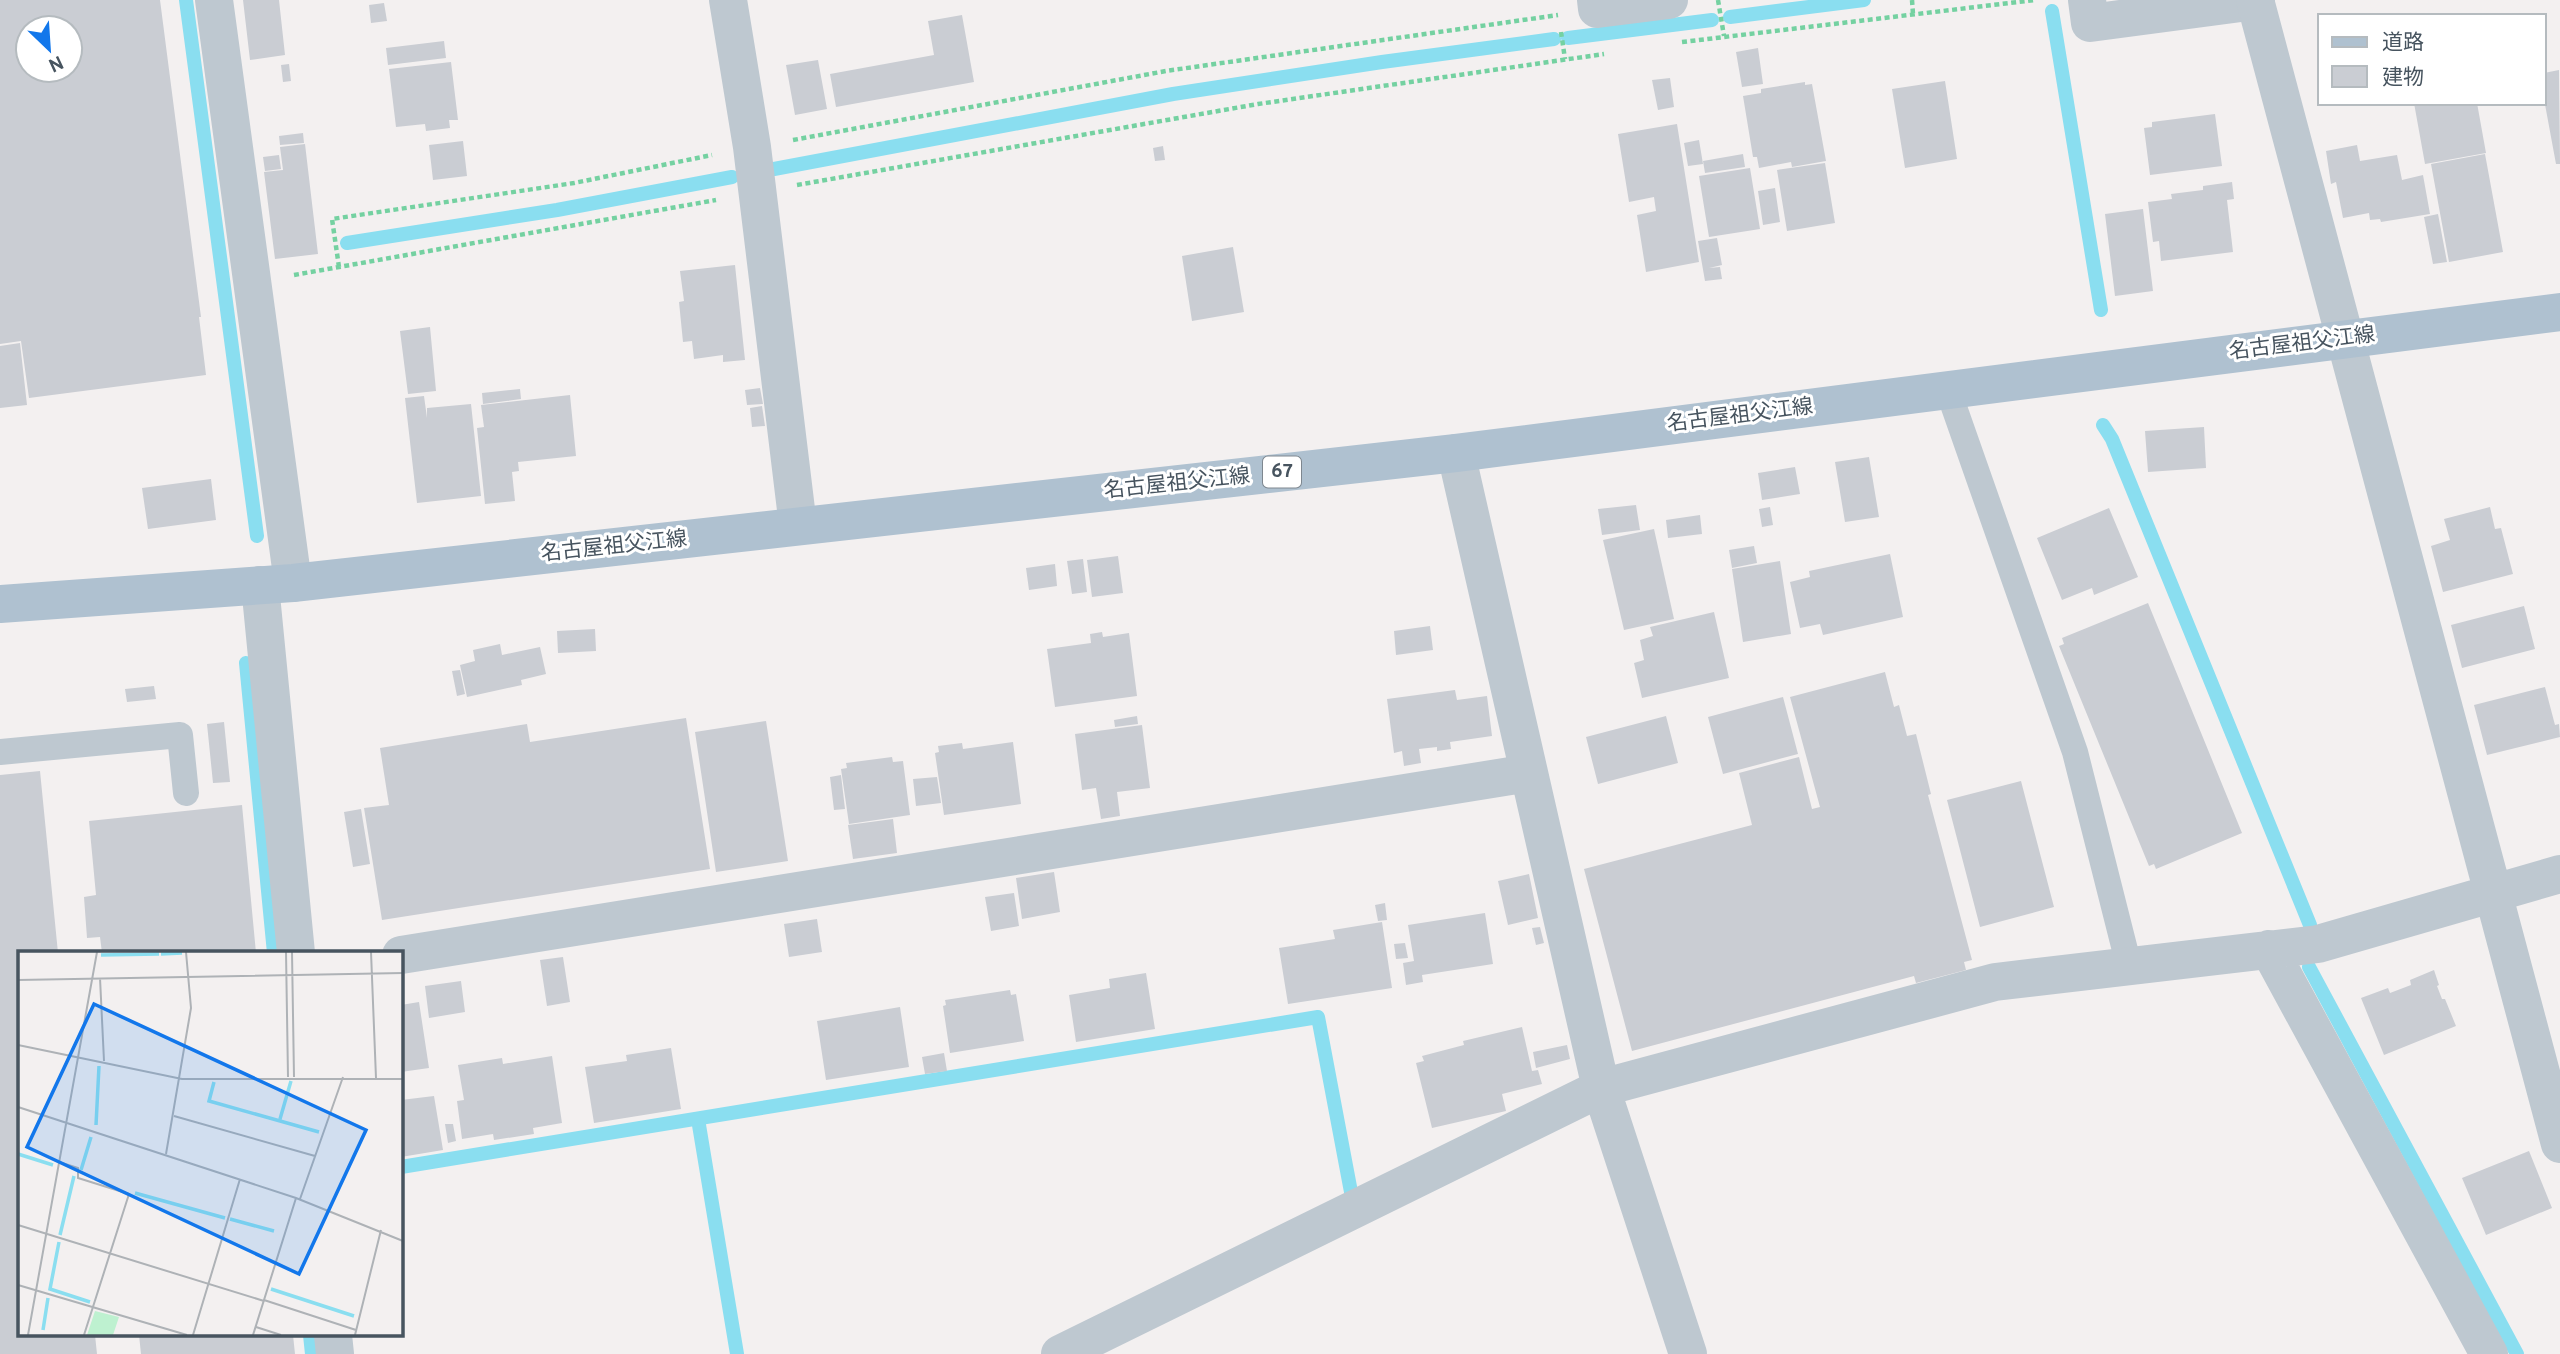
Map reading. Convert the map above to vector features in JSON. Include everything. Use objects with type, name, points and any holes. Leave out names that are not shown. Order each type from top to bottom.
[{"type":"main road","name":"名古屋祖父江線","points":[[0,604],[276,584],[1456,453],[2560,312]]},
{"type":"street","points":[[214,0],[252,282],[276,584],[296,951]]},
{"type":"street","points":[[728,0],[752,147],[798,526]]},
{"type":"street","points":[[1596,5],[1669,0]]},
{"type":"street","points":[[2087,0],[2090,23],[2255,1],[2560,1144]]},
{"type":"street","points":[[1456,453],[1601,1088],[1688,1354]]},
{"type":"street","points":[[402,955],[1529,773]]},
{"type":"street","points":[[1060,1354],[1601,1088],[1995,982],[2318,944],[2560,874]]},
{"type":"street","points":[[2269,949],[2489,1354]]},
{"type":"street","points":[[334,1336],[335,1354]]},
{"type":"lane","points":[[1948,390],[2075,752],[2129,966]]},
{"type":"lane","points":[[0,752],[180,735],[186,793]]},
{"type":"path","points":[[1718,0],[1724,36]]},
{"type":"path","points":[[1912,0],[1913,14]]},
{"type":"path","points":[[1671,44],[2035,0]]},
{"type":"path","points":[[339,267],[332,219],[574,183],[752,147],[1166,71],[1558,15],[1596,5]]},
{"type":"path","points":[[1558,15],[1565,59]]},
{"type":"path","points":[[252,282],[1258,104],[1605,53]]},
{"type":"building","points":[[0,0],[160,0],[206,375],[29,398],[21,341],[0,344]]},
{"type":"building","points":[[243,0],[279,0],[285,55],[250,60]]},
{"type":"building","points":[[384,3],[387,21],[371,23],[369,5]]},
{"type":"building","points":[[962,15],[974,82],[836,107],[830,74],[934,55],[928,21]]},
{"type":"building","points":[[444,41],[446,58],[388,65],[386,48]]},
{"type":"building","points":[[1758,48],[1763,84],[1742,87],[1736,52]]},
{"type":"building","points":[[818,60],[827,109],[795,115],[786,65]]},
{"type":"building","points":[[451,62],[458,120],[449,120],[450,128],[426,131],[425,124],[396,127],[389,69]]},
{"type":"building","points":[[289,64],[291,81],[283,82],[281,65]]},
{"type":"building","points":[[2559,70],[2560,164],[2556,164],[2545,105],[2546,73]]},
{"type":"building","points":[[1670,78],[1674,107],[1658,110],[1652,80]]},
{"type":"building","points":[[1945,81],[1957,159],[1905,168],[1892,89]]},
{"type":"building","points":[[1805,82],[1805,85],[1812,84],[1826,161],[1792,167],[1791,162],[1759,168],[1757,157],[1753,157],[1743,96],[1761,93],[1761,89]]},
{"type":"building","points":[[2414,105],[2477,105],[2486,153],[2425,164]]},
{"type":"building","points":[[2215,114],[2222,166],[2150,175],[2144,128],[2152,127],[2152,122]]},
{"type":"building","points":[[1677,124],[1699,262],[1646,272],[1637,215],[1656,211],[1654,197],[1629,202],[1618,134]]},
{"type":"building","points":[[303,133],[304,143],[280,145],[279,136]]},
{"type":"building","points":[[1699,140],[1703,164],[1688,166],[1684,143]]},
{"type":"building","points":[[463,141],[467,176],[433,180],[429,145]]},
{"type":"building","points":[[305,144],[318,254],[275,259],[264,172],[283,170],[280,147]]},
{"type":"building","points":[[2357,145],[2360,161],[2397,155],[2402,180],[2423,175],[2430,214],[2381,222],[2380,219],[2370,220],[2369,213],[2343,218],[2336,182],[2331,184],[2326,151]]},
{"type":"building","points":[[1163,146],[1165,160],[1155,161],[1153,148]]},
{"type":"building","points":[[1743,154],[1745,167],[1705,173],[1703,161]]},
{"type":"building","points":[[2485,154],[2503,252],[2449,262],[2431,164]]},
{"type":"building","points":[[279,155],[281,169],[265,171],[263,157]]},
{"type":"building","points":[[1825,163],[1835,223],[1787,231],[1777,170]]},
{"type":"building","points":[[1750,168],[1760,229],[1709,237],[1699,176]]},
{"type":"building","points":[[2232,182],[2234,199],[2227,200],[2233,252],[2161,261],[2159,241],[2153,242],[2148,202],[2172,199],[2171,194],[2203,190],[2203,186]]},
{"type":"building","points":[[1775,188],[1780,222],[1763,225],[1758,191]]},
{"type":"building","points":[[2143,209],[2153,291],[2115,296],[2105,214]]},
{"type":"building","points":[[2438,214],[2447,262],[2433,264],[2424,217]]},
{"type":"building","points":[[1717,238],[1722,265],[1709,268],[1720,267],[1722,279],[1705,281],[1698,241]]},
{"type":"building","points":[[1233,247],[1244,312],[1192,321],[1182,256]]},
{"type":"building","points":[[735,265],[745,360],[723,362],[723,355],[694,359],[692,341],[683,342],[679,302],[684,301],[680,271]]},
{"type":"building","points":[[430,327],[436,391],[408,394],[400,331]]},
{"type":"building","points":[[20,343],[27,405],[0,408],[0,346]]},
{"type":"building","points":[[760,388],[763,404],[747,405],[745,390]]},
{"type":"building","points":[[520,389],[521,399],[483,404],[482,393]]},
{"type":"building","points":[[570,395],[576,456],[518,462],[519,471],[512,472],[515,501],[485,504],[477,428],[484,427],[481,405]]},
{"type":"building","points":[[424,396],[427,418],[427,408],[471,404],[481,496],[417,503],[405,398]]},
{"type":"building","points":[[762,406],[765,426],[752,427],[750,408]]},
{"type":"building","points":[[2204,427],[2206,468],[2148,472],[2145,431]]},
{"type":"building","points":[[1869,457],[1879,517],[1845,522],[1835,462]]},
{"type":"building","points":[[1795,467],[1800,494],[1762,500],[1758,473]]},
{"type":"building","points":[[211,479],[216,520],[148,529],[142,488]]},
{"type":"building","points":[[1636,505],[1640,530],[1602,535],[1598,509]]},
{"type":"building","points":[[1770,507],[1773,525],[1762,527],[1759,509]]},
{"type":"building","points":[[2490,507],[2495,529],[2501,528],[2513,574],[2443,592],[2431,546],[2450,540],[2444,519]]},
{"type":"building","points":[[2109,508],[2138,577],[2094,595],[2092,588],[2062,600],[2037,538]]},
{"type":"building","points":[[1700,515],[1702,534],[1668,538],[1666,520]]},
{"type":"building","points":[[1654,529],[1674,619],[1624,630],[1603,540]]},
{"type":"building","points":[[1754,546],[1757,563],[1732,568],[1729,550]]},
{"type":"building","points":[[1890,554],[1903,617],[1823,635],[1820,624],[1800,628],[1790,582],[1810,577],[1809,571]]},
{"type":"building","points":[[1118,556],[1123,593],[1092,597],[1087,560]]},
{"type":"building","points":[[1083,559],[1087,592],[1072,594],[1067,561]]},
{"type":"building","points":[[1780,561],[1791,634],[1743,642],[1732,569]]},
{"type":"building","points":[[1055,564],[1057,586],[1029,590],[1026,568]]},
{"type":"building","points":[[2148,603],[2242,833],[2156,869],[2154,864],[2149,866],[2059,646],[2064,644],[2062,638]]},
{"type":"building","points":[[2524,606],[2535,649],[2462,668],[2451,625]]},
{"type":"building","points":[[1714,612],[1729,678],[1642,698],[1634,663],[1644,660],[1640,640],[1653,636],[1650,627]]},
{"type":"building","points":[[1430,626],[1433,650],[1396,655],[1394,631]]},
{"type":"building","points":[[595,629],[596,651],[558,653],[557,631]]},
{"type":"building","points":[[1102,632],[1103,637],[1129,633],[1137,696],[1055,707],[1047,649],[1091,643],[1090,634]]},
{"type":"building","points":[[500,644],[502,655],[540,647],[546,674],[521,680],[522,685],[467,697],[460,665],[475,661],[473,650]]},
{"type":"building","points":[[460,670],[465,694],[457,696],[452,671]]},
{"type":"building","points":[[1885,672],[1894,707],[1899,705],[1907,736],[1916,734],[1931,794],[1928,795],[1972,960],[1964,962],[1966,970],[1916,983],[1914,976],[1632,1051],[1584,869],[1752,825],[1739,773],[1799,757],[1812,809],[1820,807],[1790,697]]},
{"type":"building","points":[[154,686],[156,699],[127,702],[125,689]]},
{"type":"building","points":[[2545,687],[2555,725],[2559,724],[2560,737],[2487,755],[2474,705]]},
{"type":"building","points":[[1455,690],[1457,700],[1487,696],[1492,736],[1450,742],[1451,749],[1419,749],[1421,763],[1404,766],[1402,751],[1394,753],[1387,699]]},
{"type":"building","points":[[1783,697],[1798,754],[1723,774],[1708,717]]},
{"type":"building","points":[[1137,716],[1138,724],[1115,727],[1114,720]]},
{"type":"building","points":[[1666,716],[1678,763],[1598,784],[1586,737]]},
{"type":"building","points":[[686,718],[710,869],[382,920],[364,808],[389,805],[380,748],[527,724],[530,742]]},
{"type":"building","points":[[766,721],[788,861],[716,872],[695,732]]},
{"type":"building","points":[[224,722],[230,782],[213,783],[207,724]]},
{"type":"building","points":[[1142,725],[1150,788],[1117,792],[1120,816],[1101,819],[1096,788],[1082,790],[1075,734]]},
{"type":"building","points":[[1013,742],[1021,804],[944,815],[935,753],[939,752],[938,746],[962,743],[963,749]]},
{"type":"building","points":[[892,757],[893,762],[903,761],[910,815],[849,824],[841,769],[847,768],[846,763]]},
{"type":"building","points":[[40,771],[58,951],[18,951],[18,1336],[95,1336],[97,1354],[0,1354],[0,775]]},
{"type":"building","points":[[841,775],[845,809],[834,810],[830,777]]},
{"type":"building","points":[[937,777],[941,803],[916,806],[913,779]]},
{"type":"building","points":[[2021,781],[2054,907],[1980,927],[1947,800]]},
{"type":"building","points":[[242,805],[256,951],[102,951],[100,937],[87,938],[84,897],[96,895],[89,821]]},
{"type":"building","points":[[361,809],[370,864],[353,867],[344,812]]},
{"type":"building","points":[[893,819],[897,853],[853,859],[848,825]]},
{"type":"building","points":[[1054,872],[1060,912],[1022,919],[1016,878]]},
{"type":"building","points":[[1529,874],[1538,918],[1508,925],[1498,881]]},
{"type":"building","points":[[1014,893],[1019,926],[991,931],[985,897]]},
{"type":"building","points":[[1385,903],[1387,920],[1378,921],[1375,905]]},
{"type":"building","points":[[1485,913],[1493,964],[1422,975],[1423,982],[1406,985],[1403,963],[1414,961],[1408,925]]},
{"type":"building","points":[[817,919],[822,952],[789,957],[784,924]]},
{"type":"building","points":[[1382,922],[1392,988],[1288,1004],[1279,948],[1335,939],[1333,930]]},
{"type":"building","points":[[1540,927],[1544,943],[1536,945],[1532,928]]},
{"type":"building","points":[[1405,943],[1408,958],[1396,959],[1394,944]]},
{"type":"building","points":[[563,957],[570,1002],[547,1006],[540,960]]},
{"type":"building","points":[[2434,970],[2442,999],[2445,999],[2456,1026],[2384,1055],[2361,998],[2388,988],[2390,993],[2411,985],[2410,980]]},
{"type":"building","points":[[1146,973],[1155,1029],[1076,1042],[1069,995],[1110,988],[1109,979]]},
{"type":"building","points":[[461,981],[465,1012],[429,1018],[425,986]]},
{"type":"building","points":[[1010,990],[1011,995],[1016,994],[1024,1041],[950,1053],[943,1006],[946,1005],[945,1000]]},
{"type":"building","points":[[419,1002],[429,1068],[402,1072],[402,1005]]},
{"type":"building","points":[[900,1007],[909,1067],[826,1080],[817,1021]]},
{"type":"building","points":[[1522,1027],[1532,1071],[1538,1070],[1542,1084],[1502,1094],[1506,1111],[1432,1128],[1416,1063],[1424,1061],[1422,1056],[1464,1045],[1463,1041]]},
{"type":"building","points":[[1567,1045],[1570,1059],[1536,1068],[1533,1052]]},
{"type":"building","points":[[671,1048],[681,1109],[594,1123],[585,1067],[627,1061],[626,1055]]},
{"type":"building","points":[[944,1053],[947,1071],[925,1074],[922,1057]]},
{"type":"building","points":[[552,1056],[562,1123],[533,1128],[534,1134],[494,1140],[493,1134],[462,1139],[457,1101],[464,1100],[458,1065],[502,1058],[503,1064]]},
{"type":"building","points":[[434,1096],[443,1150],[402,1157],[402,1100]]},
{"type":"building","points":[[445,1124],[453,1124],[456,1141],[448,1143]]},
{"type":"building","points":[[2529,1151],[2552,1208],[2486,1235],[2462,1178]]},
{"type":"building","points":[[139,1336],[293,1336],[295,1354],[141,1354]]},
{"type":"waterway","points":[[186,0],[257,536]]},
{"type":"waterway","points":[[1730,17],[1864,0]]},
{"type":"waterway","points":[[2052,11],[2101,310]]},
{"type":"waterway","points":[[1568,38],[1712,20]]},
{"type":"waterway","points":[[774,169],[1173,94],[1554,39]]},
{"type":"waterway","points":[[347,243],[557,210],[732,177]]},
{"type":"waterway","points":[[2103,425],[2112,439],[2310,925]]},
{"type":"waterway","points":[[246,663],[274,951]]},
{"type":"waterway","points":[[2309,967],[2517,1354]]},
{"type":"waterway","points":[[402,1167],[1318,1017],[1351,1192]]},
{"type":"waterway","points":[[698,1119],[737,1354]]},
{"type":"waterway","points":[[310,1336],[312,1354]]}]
